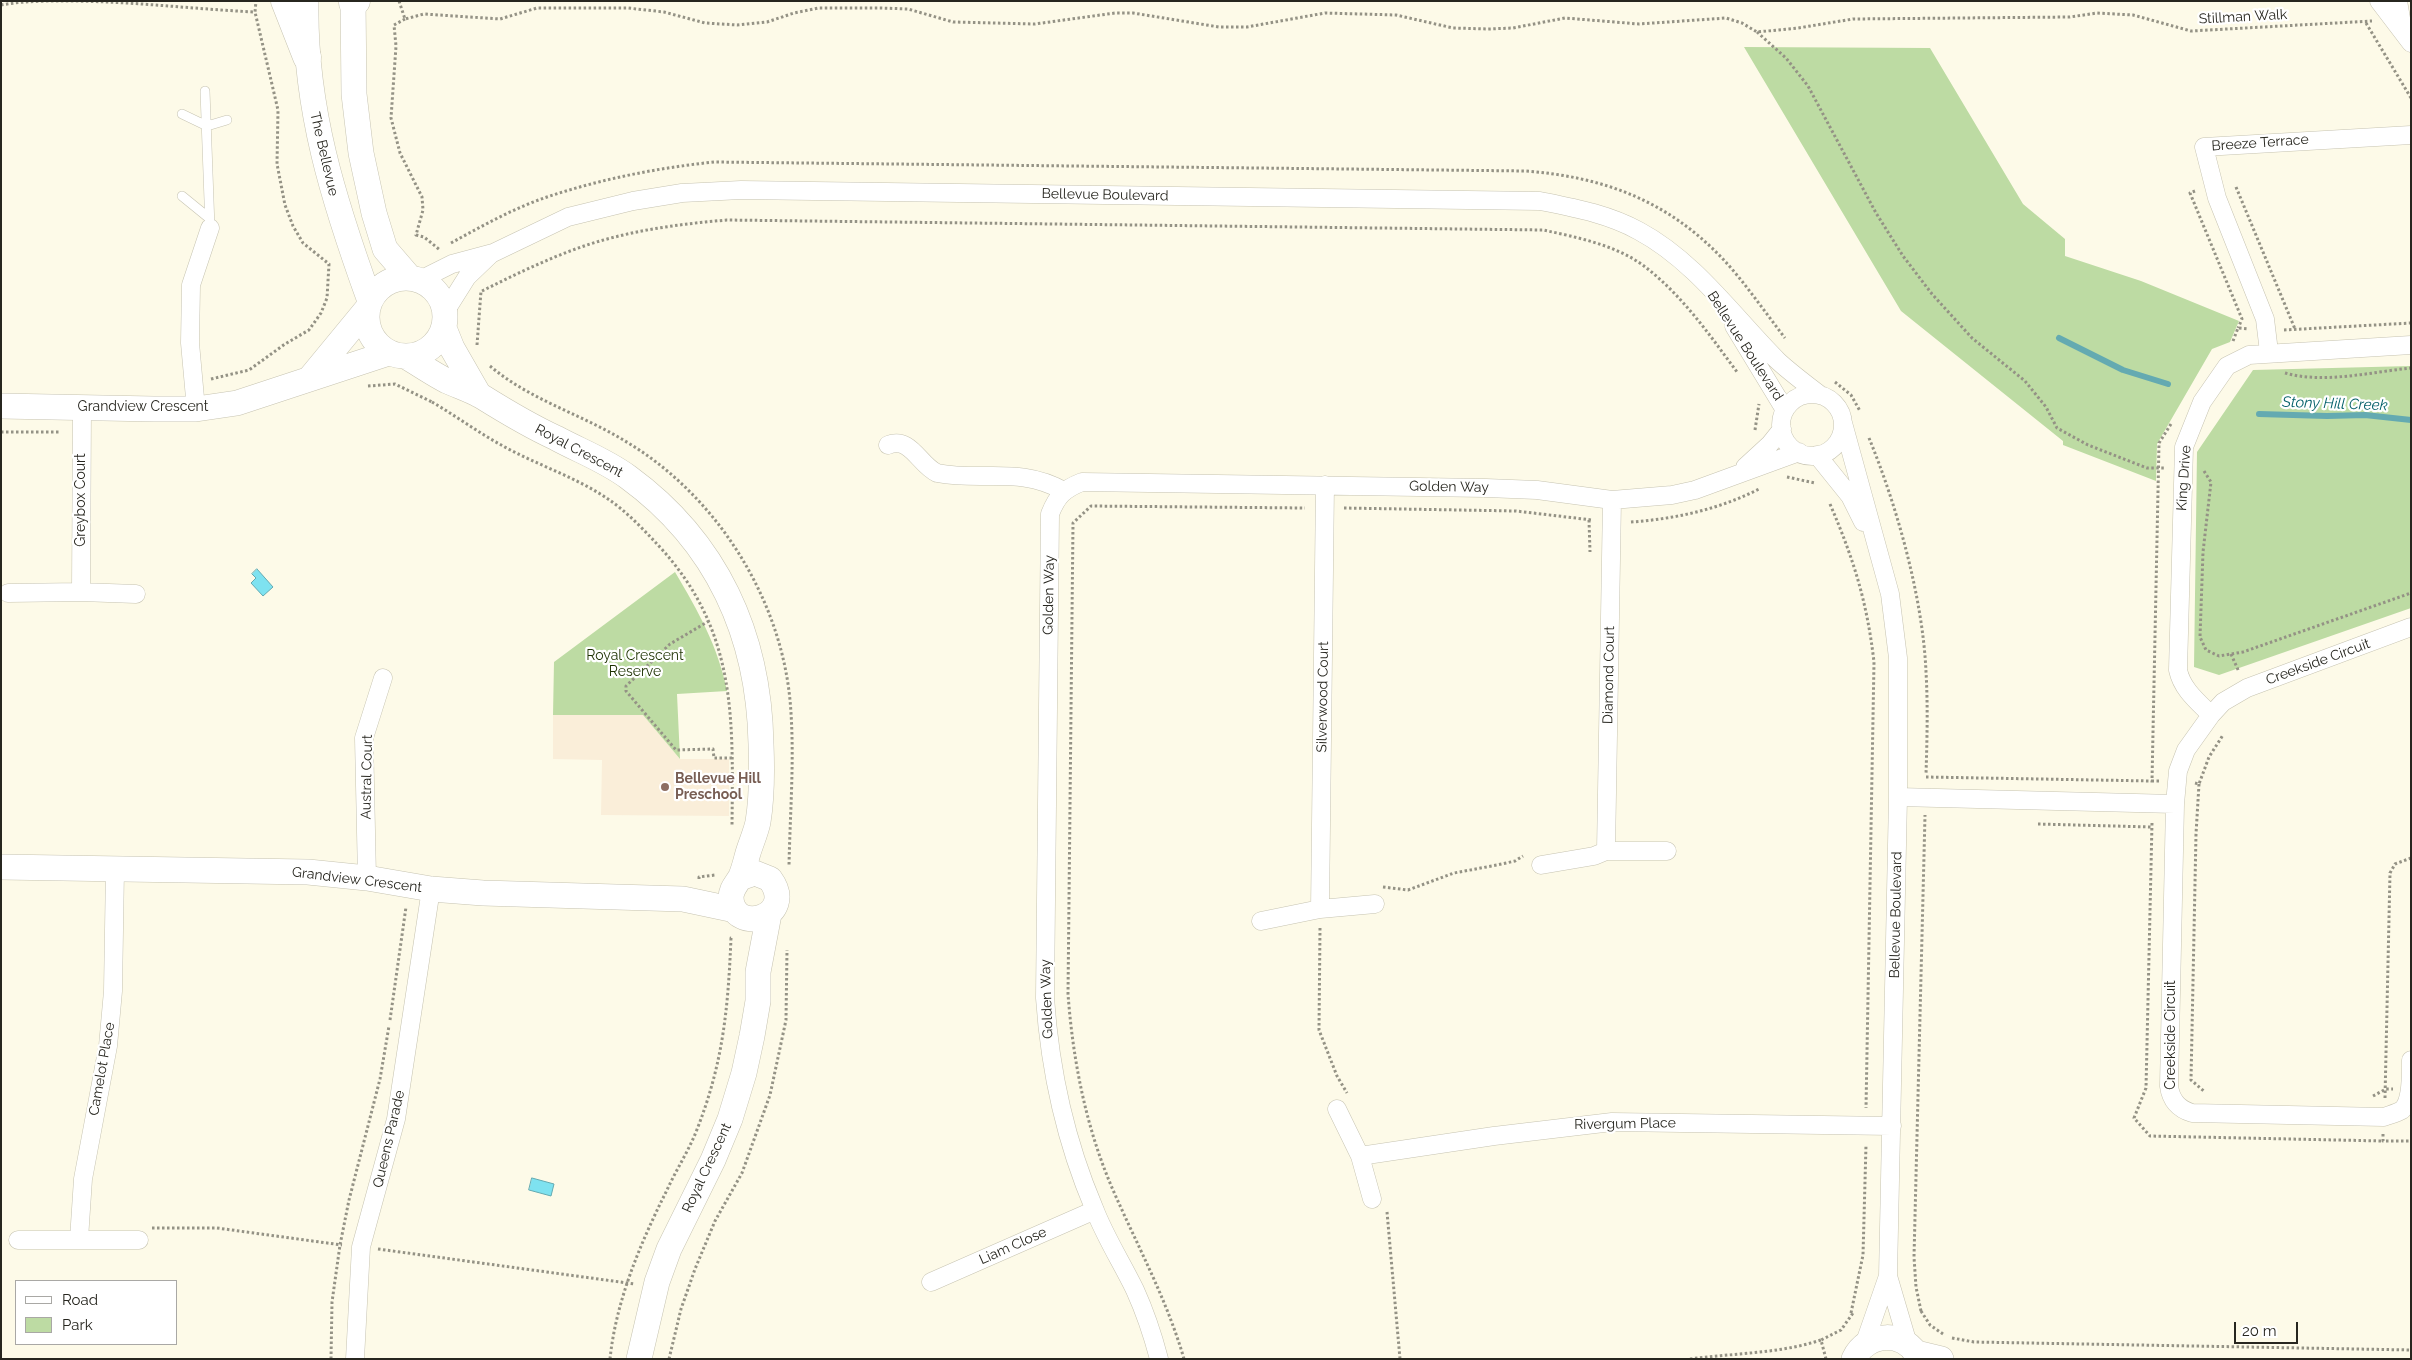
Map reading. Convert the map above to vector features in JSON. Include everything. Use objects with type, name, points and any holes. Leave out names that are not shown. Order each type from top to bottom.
[{"type":"highway","points":[[285,1],[308,57]]},
{"type":"street","name":"The Bellevue","points":[[306,1],[308,57],[313,105],[325,163],[334,199],[369,305]]},
{"type":"street","points":[[2379,1],[2393,9],[2407,37]]},
{"type":"street","points":[[354,2],[354,94],[365,170],[374,213],[386,249],[415,279],[437,293],[452,348],[479,395]]},
{"type":"street","name":"Breeze Terrace","points":[[2269,352],[2265,319],[2218,198],[2204,147],[2411,135]]},
{"type":"street","name":"Bellevue Boulevard","points":[[415,279],[452,264],[493,253],[568,218],[633,201],[682,193],[740,190],[1540,201],[1611,218],[1640,231],[1663,246],[1704,282],[1784,366],[1820,395]]},
{"type":"street","points":[[196,409],[190,343],[191,285],[210,223]]},
{"type":"street","name":"Bellevue Boulevard","points":[[445,320],[468,277],[493,253]]},
{"type":"street","points":[[311,377],[369,305],[377,290],[386,283],[398,278],[415,279]]},
{"type":"street","name":"Bellevue Boulevard","points":[[1704,282],[1755,358],[1785,410]]},
{"type":"street","points":[[369,305],[367,322],[371,335],[378,346],[397,355],[418,355],[429,349],[438,340],[445,320]]},
{"type":"street","name":"King Drive","points":[[2211,715],[2180,681],[2178,670],[2182,468],[2184,447],[2202,402],[2227,366],[2249,355],[2269,352],[2411,345]]},
{"type":"street","name":"Grandview Crescent","points":[[1,406],[196,409],[238,403],[311,377],[397,355]]},
{"type":"street","name":"Royal Crescent","points":[[397,355],[479,395],[548,434],[594,456],[627,476],[664,507],[709,561],[728,595],[746,639],[756,676],[761,712],[762,760],[758,823],[731,877],[731,899],[745,926],[758,972],[758,1001],[752,1036],[730,1119],[713,1160],[669,1249],[655,1289],[639,1359]]},
{"type":"street","points":[[1810,394],[1829,398],[1836,405],[1844,423],[1842,432],[1833,448],[1817,455],[1799,452],[1791,446],[1782,429],[1785,410],[1800,396],[1810,394]]},
{"type":"street","name":"Greybox Court","points":[[81,592],[82,407]]},
{"type":"street","name":"Bellevue Boulevard","points":[[1844,423],[1881,556],[1896,623],[1898,658],[1898,798],[1888,1276],[1914,1352]]},
{"type":"street","name":"Golden Way","points":[[1734,475],[1770,444],[1782,429]]},
{"type":"street","points":[[888,445],[895,442],[904,443],[929,469],[937,473],[1028,476],[1047,481],[1064,491]]},
{"type":"street","name":"Golden Way","points":[[1159,1359],[1136,1292],[1095,1210],[1074,1157],[1063,1121],[1048,1045],[1045,998],[1050,514],[1056,498],[1064,491],[1082,482],[1537,490],[1612,500],[1672,495],[1695,490],[1799,452]]},
{"type":"street","name":"Bellevue Boulevard","points":[[1817,455],[1850,496],[1881,556]]},
{"type":"street","name":"Silverwood Court","points":[[1320,910],[1325,485]]},
{"type":"street","name":"Diamond Court","points":[[1606,851],[1612,500]]},
{"type":"street","points":[[8,593],[81,592],[136,594]]},
{"type":"street","name":"Creekside Circuit","points":[[2409,1100],[2403,1109],[2384,1117],[2192,1113],[2184,1111],[2173,1100],[2169,1086],[2175,804],[2178,771],[2186,750],[2211,715],[2224,702],[2247,688],[2411,627]]},
{"type":"street","name":"Austral Court","points":[[367,878],[364,738],[383,678]]},
{"type":"street","points":[[1898,798],[2175,804]]},
{"type":"street","name":"Royal Crescent","points":[[745,926],[777,901],[779,874],[758,823]]},
{"type":"street","points":[[1548,864],[1594,856],[1606,851],[1666,851]]},
{"type":"street","name":"Grandview Crescent","points":[[1,867],[308,872],[367,878],[420,887],[483,893],[691,896],[731,877],[755,873],[779,874]]},
{"type":"street","name":"Camelot Place","points":[[79,1239],[83,1179],[108,1046],[113,990],[115,868]]},
{"type":"street","name":"Queens Parade","points":[[354,1359],[361,1247],[396,1119],[420,887]]},
{"type":"street","name":"Grandview Crescent","points":[[691,896],[745,926]]},
{"type":"street","points":[[1261,921],[1320,910],[1368,905]]},
{"type":"street","points":[[2409,1100],[2411,1060]]},
{"type":"street","points":[[1336,1109],[1360,1156],[1372,1200]]},
{"type":"street","name":"Rivergum Place","points":[[1360,1156],[1494,1136],[1612,1122],[1892,1126]]},
{"type":"street","name":"Liam Close","points":[[932,1282],[1095,1210]]},
{"type":"street","points":[[18,1240],[79,1239],[142,1234]]},
{"type":"street","name":"Bellevue Boulevard","points":[[1853,1354],[1888,1276]]},
{"type":"street","points":[[1853,1354],[1874,1339],[1886,1337],[1897,1338],[1914,1352],[1945,1348]]},
{"type":"lane","points":[[205,91],[210,223]]},
{"type":"lane","points":[[182,114],[207,126],[227,120]]},
{"type":"lane","points":[[182,196],[210,223]]},
{"type":"path","points":[[193,383],[249,370],[285,344],[309,330],[321,313],[327,298],[329,264],[303,243],[285,205],[277,164],[278,110],[255,12],[256,1]]},
{"type":"path","points":[[399,1],[405,19]]},
{"type":"path","points":[[1,5],[43,2],[113,2],[255,12]]},
{"type":"path","points":[[452,264],[439,249],[424,237],[416,235],[423,210],[422,197],[400,153],[391,118],[396,46],[394,25],[405,19],[424,14],[500,19],[537,8],[628,8],[664,12],[705,22],[738,26],[767,22],[794,13],[819,8],[880,8],[908,9],[953,22],[1035,24],[1115,13],[1133,13],[1219,27],[1247,27],[1325,14],[1396,15],[1453,28],[1488,29],[1513,28],[1566,18],[1639,24],[1726,18],[1742,23],[1757,32],[1786,58],[1808,86],[1876,213],[1914,271],[1972,338],[2025,381],[2046,407],[2058,428],[2088,445],[2147,468],[2202,467],[2211,482],[2204,552],[2200,637],[2206,650],[2219,656],[2243,652],[2411,593]]},
{"type":"path","name":"Stillman Walk","points":[[1757,32],[1798,28],[1853,19],[2070,17],[2097,13],[2133,15],[2192,31],[2366,22],[2393,9]]},
{"type":"path","points":[[2366,22],[2409,90],[2411,98]]},
{"type":"path","points":[[2220,147],[2295,329]]},
{"type":"path","points":[[439,249],[483,225],[546,197],[614,178],[669,166],[714,162],[1546,172],[1565,174],[1612,186],[1654,205],[1687,227],[1721,257],[1798,354],[1784,366]]},
{"type":"path","points":[[481,291],[529,268],[588,245],[633,233],[684,223],[727,220],[1026,222],[1543,230],[1574,237],[1611,249],[1642,265],[1678,296],[1740,376]]},
{"type":"path","points":[[483,360],[519,387],[625,441],[648,456],[689,491],[720,526],[743,561],[763,602],[780,649],[790,700],[791,763],[779,874]]},
{"type":"path","points":[[2277,371],[2305,377],[2350,375],[2411,368]]},
{"type":"path","points":[[1828,378],[1851,395],[1861,416]]},
{"type":"path","points":[[432,402],[502,446],[565,475],[608,499],[643,529],[669,556],[692,587],[709,621],[721,654],[728,684],[732,758],[731,832]]},
{"type":"path","points":[[1866,430],[1893,509],[1915,592],[1926,671],[1926,775],[1914,1257],[1916,1287],[1921,1311]]},
{"type":"path","points":[[1184,1359],[1165,1302],[1112,1190],[1096,1146],[1072,1041],[1068,994],[1073,523],[1091,506],[1516,511],[1612,522],[1675,517],[1744,497],[1766,485]]},
{"type":"path","points":[[1826,497],[1856,569],[1868,615],[1874,662],[1875,714],[1863,1255],[1852,1313]]},
{"type":"path","points":[[709,621],[670,644],[626,686],[626,691],[676,750],[713,749],[714,758],[732,758]]},
{"type":"path","points":[[1926,775],[2152,780],[2146,1088],[2134,1118],[2150,1136],[2411,1142]]},
{"type":"path","points":[[2199,784],[2196,834],[2191,1080],[2203,1092],[2212,1092]]},
{"type":"path","points":[[2038,824],[2151,827]]},
{"type":"path","points":[[1368,905],[1363,892],[1368,889],[1387,887],[1408,890],[1416,889],[1454,873],[1515,861],[1541,848],[1551,850],[1548,864]]},
{"type":"path","points":[[2383,1141],[2386,1089],[2390,873],[2395,864],[2411,858]]},
{"type":"path","points":[[691,896],[699,877],[731,877]]},
{"type":"path","points":[[331,1359],[332,1302],[340,1244],[349,1200],[380,1079],[420,887]]},
{"type":"path","points":[[610,1359],[612,1340],[628,1282],[644,1238],[695,1134],[714,1082],[745,926],[788,938],[786,1020],[770,1095],[742,1174],[715,1221],[695,1269],[681,1309],[670,1359]]},
{"type":"path","points":[[2366,1096],[2376,1096],[2386,1089]]},
{"type":"path","points":[[2386,1089],[2409,1100]]},
{"type":"path","points":[[142,1234],[217,1228],[628,1282],[655,1289]]},
{"type":"path","points":[[1690,1359],[1795,1349],[1821,1340]]},
{"type":"path","points":[[1945,1348],[1974,1342],[2411,1350]]},
{"type":"shaded area","name":"Bellevue Hill Preschool","points":[[553,715],[643,715],[680,759],[729,759],[729,816],[601,815],[602,760],[553,759]]},
{"type":"green space","points":[[1744,47],[1930,48],[2023,204],[2065,239],[2065,256],[2141,281],[2239,321],[2230,342],[2212,349],[2157,444],[2156,481],[2063,445],[2063,441],[1901,311]]},
{"type":"green space","points":[[2411,366],[2411,608],[2219,675],[2194,667],[2197,452],[2253,370]]},
{"type":"green space","name":"Royal Crescent Reserve","points":[[675,572],[713,644],[727,691],[677,694],[680,759],[643,715],[553,715],[554,662]]},
{"type":"water","points":[[257,569],[273,587],[263,596],[251,583],[256,578],[252,574]]},
{"type":"water","points":[[532,1178],[554,1184],[551,1196],[529,1190]]},
{"type":"waterway","name":"Stony Hill Creek","points":[[2059,338],[2123,370],[2168,384]]},
{"type":"waterway","name":"Stony Hill Creek","points":[[2259,414],[2365,415],[2411,420]]},
{"type":"place","name":"Bellevue Hill Preschool","points":[[665,787]]}]
